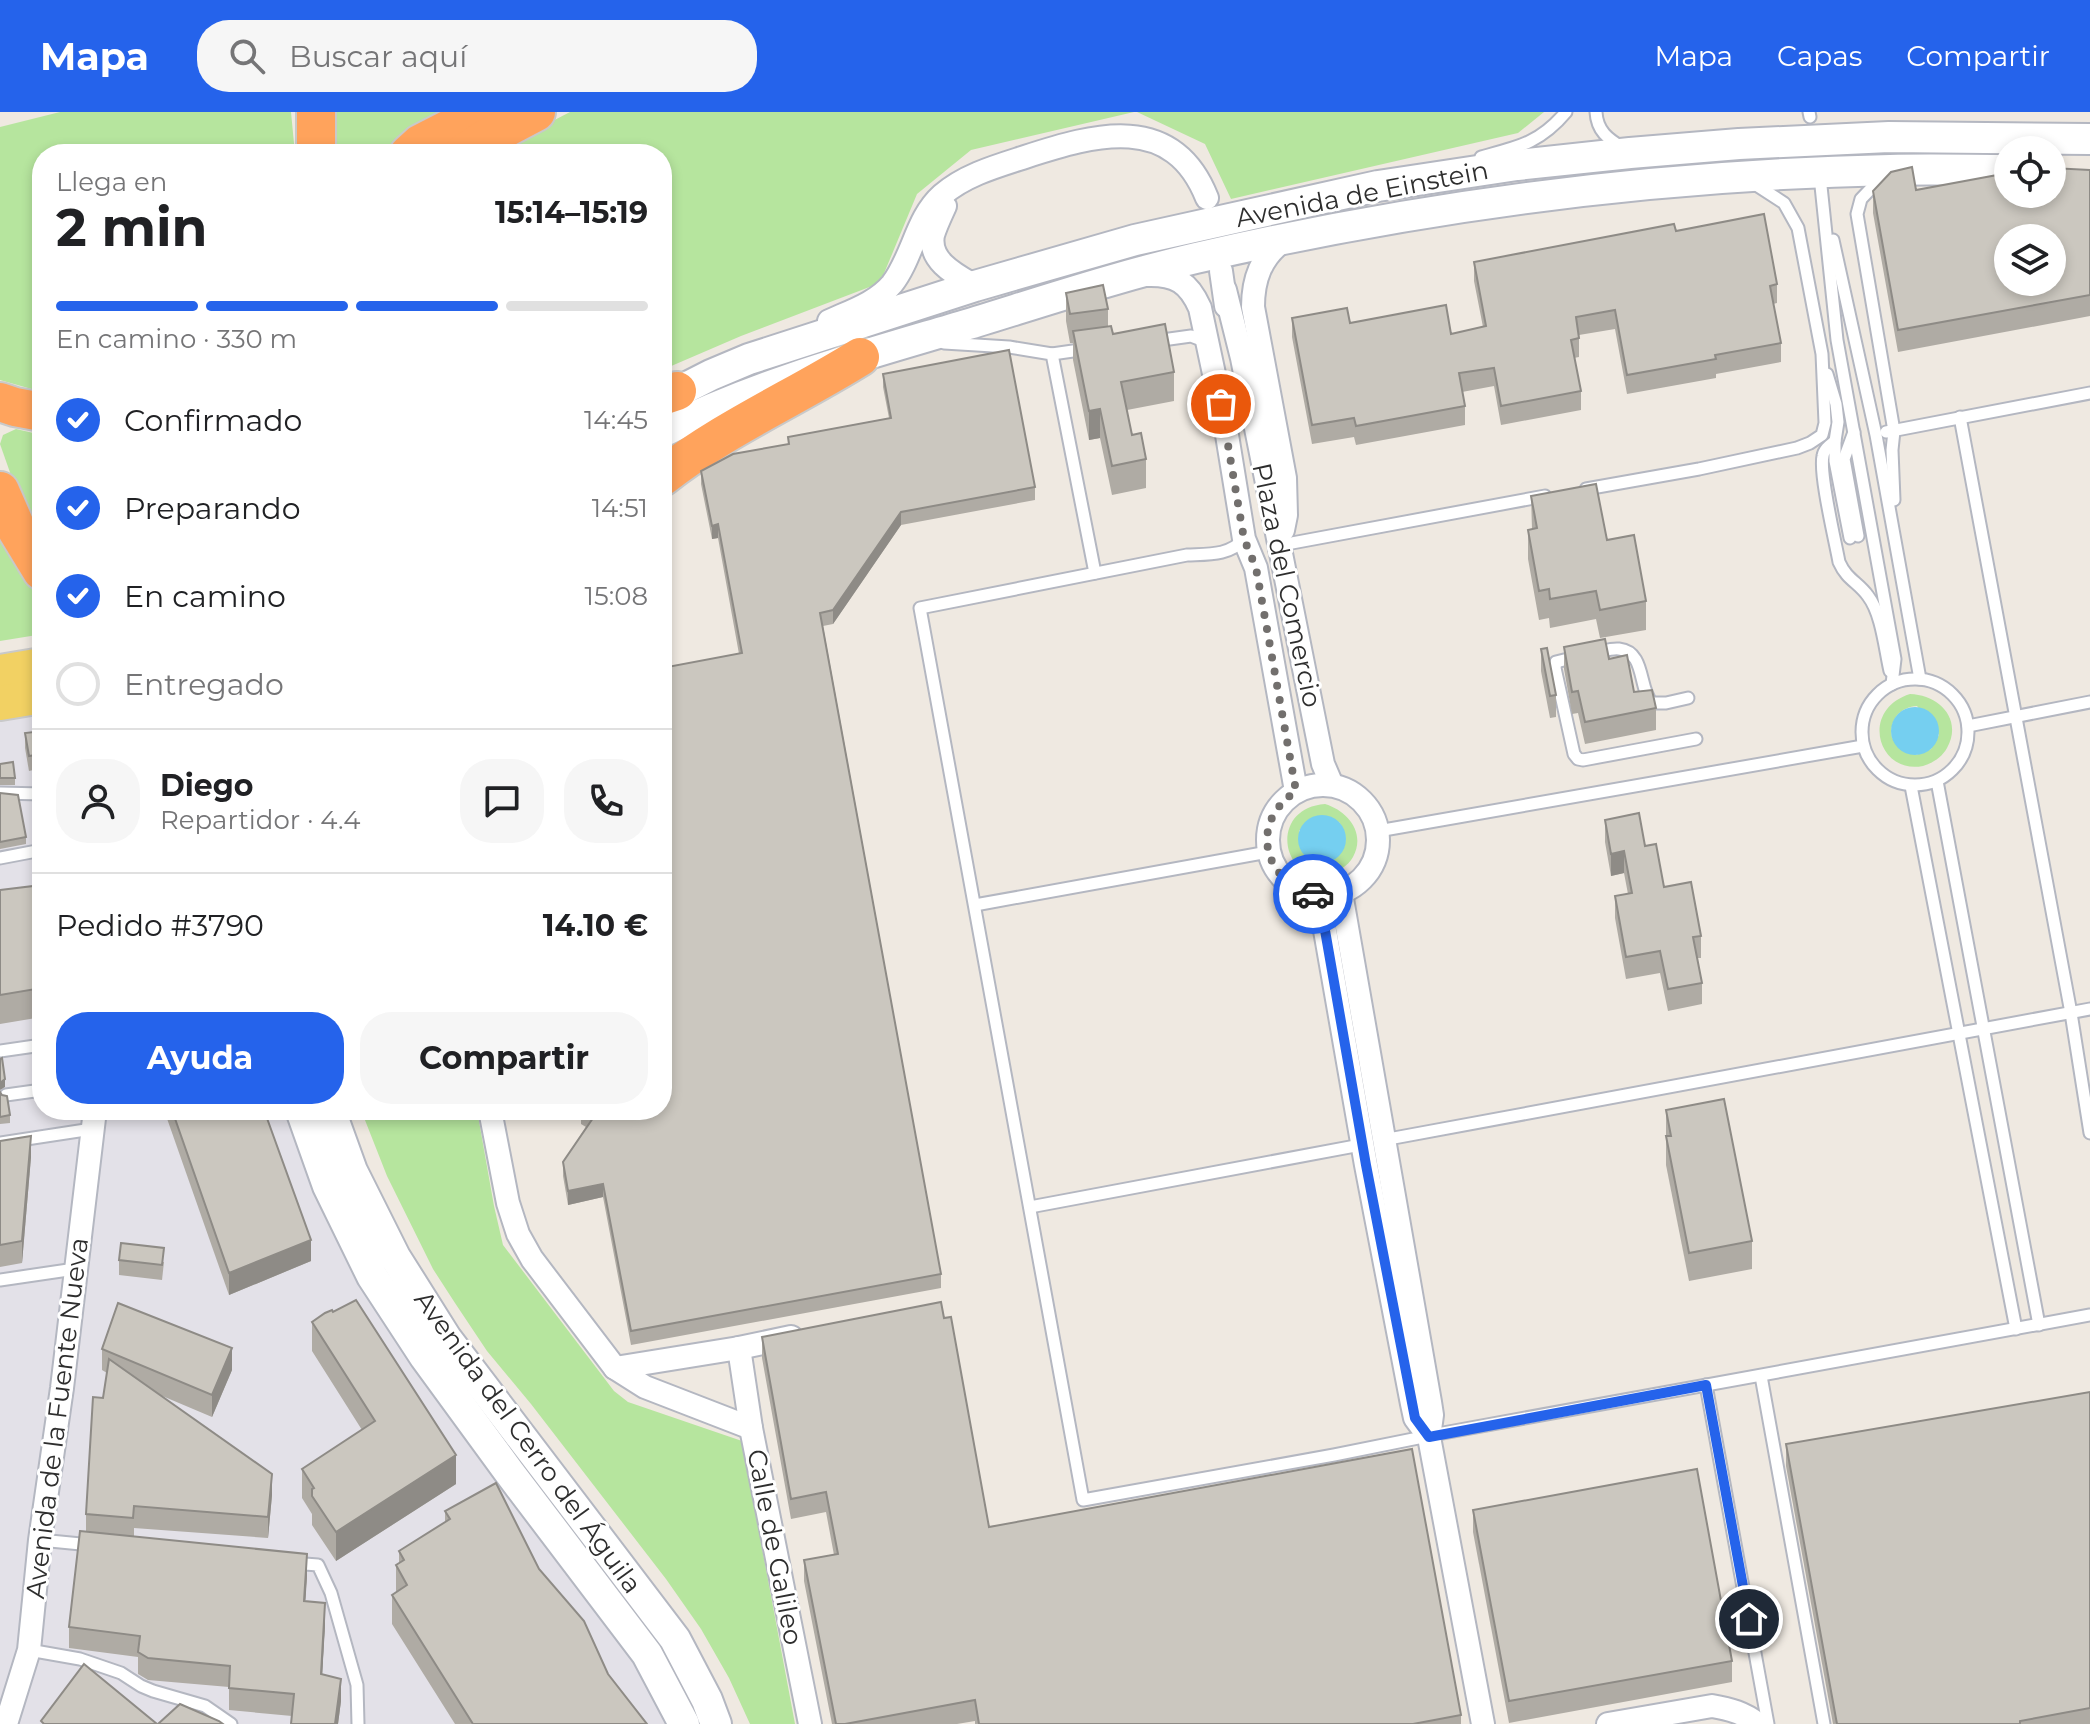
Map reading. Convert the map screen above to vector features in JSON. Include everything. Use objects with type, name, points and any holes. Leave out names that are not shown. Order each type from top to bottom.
[{"type":"highway","points":[[420,144],[482,112]]},
{"type":"highway","points":[[478,144],[536,112]]},
{"type":"highway","points":[[316,114],[316,144]]},
{"type":"highway","points":[[672,469],[860,357]]},
{"type":"highway","points":[[0,402],[32,410]]},
{"type":"highway","points":[[0,491],[32,555]]},
{"type":"main road","points":[[0,672],[32,667]]},
{"type":"main road","points":[[0,703],[32,698]]},
{"type":"street","points":[[749,359],[877,299],[900,272],[931,207],[944,193],[995,167],[1108,136],[1138,136],[1168,146],[1189,164],[1207,198]]},
{"type":"street","name":"Avenida de Einstein","points":[[672,394],[749,359],[975,286],[1135,240],[1378,186],[1517,165],[1739,144],[1889,137],[2090,139]]},
{"type":"street","name":"Avenida de Einstein","points":[[672,427],[753,392],[908,342],[1122,277],[1284,240],[1523,199],[1742,178],[1889,170],[1994,170]]},
{"type":"street","points":[[967,179],[950,195],[932,238],[935,255],[951,272],[975,286]]},
{"type":"street","points":[[1281,543],[1286,515],[1285,478],[1253,307],[1253,290],[1264,260],[1284,240]]},
{"type":"street","name":"Plaza del Comercio","points":[[1122,277],[1152,274],[1181,282],[1193,291],[1200,308],[1227,435],[1244,539],[1256,568],[1296,791]]},
{"type":"street","name":"Plaza del Comercio","points":[[1256,568],[1259,546],[1231,379],[1223,281],[1236,327],[1270,503],[1281,543],[1323,764],[1332,785]]},
{"type":"street","points":[[1314,785],[1332,785],[1349,791],[1362,801],[1372,815],[1378,831],[1378,851],[1371,869],[1358,883],[1341,893],[1319,896],[1301,892],[1286,882],[1268,852],[1268,834],[1272,817],[1282,802],[1296,791],[1314,785]]},
{"type":"street","points":[[1341,893],[1430,1402],[1429,1437],[1483,1724]]},
{"type":"street","points":[[1319,896],[1362,1145],[1412,1404],[1415,1418],[1429,1437]]},
{"type":"street","name":"Avenida de la Fuente Nueva","points":[[6,1724],[29,1650],[93,1120]]},
{"type":"street","name":"Avenida del Cerro del Águila","points":[[305,1120],[328,1186],[372,1276],[425,1357],[647,1654],[684,1724]]},
{"type":"street","name":"Avenida del Cerro del Águila","points":[[334,1120],[352,1171],[409,1280],[446,1338],[675,1639],[716,1724]]},
{"type":"street","name":"Calle de Galileo","points":[[492,1120],[508,1203],[518,1234],[532,1259],[615,1368],[645,1387],[751,1428],[810,1724]]},
{"type":"street","points":[[615,1368],[812,1333]]},
{"type":"street","points":[[739,1348],[751,1428]]},
{"type":"street","points":[[1614,1723],[1712,1706],[1747,1715],[1758,1724]]},
{"type":"lane","points":[[1378,186],[1527,144],[1553,128],[1566,112]]},
{"type":"lane","points":[[1596,112],[1595,117],[1606,137],[1630,153]]},
{"type":"lane","points":[[1889,170],[1861,199],[1857,214],[1894,431],[1895,541]]},
{"type":"lane","points":[[1742,178],[1784,203],[1798,228],[1822,354],[1836,404],[1835,461],[1854,537],[1844,459],[1854,432]]},
{"type":"lane","points":[[1892,684],[1895,659],[1837,340],[1821,186],[1876,435],[1920,679]]},
{"type":"lane","points":[[1145,342],[1191,336],[1207,342]]},
{"type":"lane","points":[[908,342],[1009,347],[1052,354],[1098,348]]},
{"type":"lane","points":[[1052,354],[1095,573]]},
{"type":"lane","points":[[1579,490],[1751,459],[1810,443],[1822,435],[1825,423],[1822,354]]},
{"type":"lane","points":[[1876,435],[2090,393]]},
{"type":"lane","points":[[1960,417],[2071,1013],[2090,1133]]},
{"type":"lane","points":[[1835,441],[1824,451],[1822,458],[1839,562],[1844,574],[1869,596],[1876,610],[1892,684]]},
{"type":"lane","points":[[1281,543],[1563,493]]},
{"type":"lane","points":[[1244,539],[1236,548],[1220,553],[1187,555],[920,608],[1083,1500],[2090,1315]]},
{"type":"lane","points":[[1688,698],[1652,703],[1647,698],[1634,656],[1618,649],[1556,662],[1574,754],[1578,759],[1696,739]]},
{"type":"lane","points":[[1920,679],[1938,684],[1952,694],[1963,708],[1968,726],[1967,742],[1962,758],[1951,772],[1937,781],[1911,786],[1881,774],[1870,761],[1863,746],[1862,727],[1867,710],[1877,695],[1892,684],[1920,679]]},
{"type":"lane","points":[[1968,726],[2090,702]]},
{"type":"lane","points":[[1378,831],[1863,746]]},
{"type":"lane","points":[[1937,781],[2039,1325]]},
{"type":"lane","points":[[1911,786],[2016,1329]]},
{"type":"lane","points":[[0,793],[32,794]]},
{"type":"lane","points":[[0,858],[32,852]]},
{"type":"lane","points":[[975,905],[1268,852]]},
{"type":"lane","points":[[1030,1207],[2090,1009]]},
{"type":"lane","points":[[0,1051],[32,1046]]},
{"type":"lane","points":[[6,1095],[32,1091]]},
{"type":"lane","points":[[0,1143],[89,1120]]},
{"type":"lane","points":[[0,1280],[75,1269]]},
{"type":"lane","points":[[1761,1376],[1824,1724]]},
{"type":"lane","points":[[1706,1385],[1768,1724]]},
{"type":"lane","points":[[40,1540],[101,1546]]},
{"type":"lane","points":[[287,1563],[318,1565],[331,1593],[357,1685],[358,1724]]},
{"type":"lane","points":[[29,1650],[80,1659],[121,1673],[153,1691],[205,1706],[231,1724]]},
{"type":"shaded area","points":[[32,698],[32,1120],[305,1120],[328,1186],[684,1724],[0,1724],[0,703]]},
{"type":"green space","points":[[60,112],[291,112],[294,144],[32,144],[32,389],[0,380],[0,127]]},
{"type":"green space","points":[[333,112],[449,112],[415,129],[395,144],[331,144]]},
{"type":"green space","points":[[570,112],[1134,112],[971,150],[917,194],[880,283],[672,366],[672,144],[510,144]]},
{"type":"green space","points":[[1137,112],[1544,112],[1518,133],[1231,199],[1205,144]]},
{"type":"green space","points":[[16,429],[32,433],[32,521],[19,498],[0,444],[3,435]]},
{"type":"green space","points":[[0,535],[32,586],[32,636],[0,641]]},
{"type":"green space","points":[[1910,694],[1921,695],[1945,710],[1952,727],[1951,737],[1945,751],[1937,759],[1923,766],[1907,766],[1895,761],[1886,751],[1880,739],[1880,726],[1884,713],[1894,702]],"holes":[[[1917,706],[1939,735],[1931,749],[1916,755],[1892,738],[1892,726],[1900,712]]]},
{"type":"green space","points":[[1325,804],[1341,812],[1352,824],[1356,832],[1356,848],[1346,866],[1328,874],[1312,873],[1299,867],[1291,856],[1289,830],[1295,818],[1307,808]],"holes":[[[1309,819],[1339,822],[1345,835],[1344,847],[1336,857],[1323,863],[1299,831]]]},
{"type":"green space","points":[[365,1120],[479,1120],[503,1245],[614,1391],[628,1402],[742,1441],[795,1724],[750,1724],[729,1678],[701,1629],[666,1579],[487,1351],[433,1269],[387,1176]]},
{"type":"water","points":[[1915,707],[1932,714],[1939,731],[1932,748],[1915,755],[1898,748],[1891,731],[1898,714]]},
{"type":"water","points":[[1322,815],[1339,822],[1346,839],[1339,856],[1322,863],[1305,856],[1298,839],[1305,822]]},
{"type":"building","points":[[1912,167],[1916,190],[1994,176],[1994,208],[2066,208],[2066,169],[2090,170],[2090,295],[1898,330],[1873,191],[1891,172]]},
{"type":"building","points":[[1764,214],[1777,284],[1770,286],[1781,343],[1715,355],[1716,359],[1627,375],[1615,310],[1576,317],[1579,338],[1571,340],[1581,391],[1501,406],[1494,368],[1459,373],[1465,406],[1356,426],[1354,418],[1312,425],[1292,318],[1347,308],[1350,323],[1446,305],[1451,334],[1486,326],[1474,262],[1674,224],[1676,231]]},
{"type":"building","points":[[1103,285],[1108,309],[1070,314],[1066,293]]},
{"type":"building","points":[[1165,324],[1174,372],[1121,382],[1132,435],[1141,433],[1146,459],[1112,466],[1100,409],[1089,411],[1073,331],[1111,326],[1113,334]]},
{"type":"building","points":[[1009,350],[1035,487],[901,512],[833,610],[820,613],[941,1274],[631,1331],[603,1184],[568,1191],[563,1162],[592,1120],[672,1120],[672,666],[742,653],[718,524],[712,526],[701,471],[733,454],[789,444],[788,437],[891,418],[883,374]]},
{"type":"building","points":[[1596,484],[1607,540],[1634,535],[1646,601],[1600,610],[1596,591],[1550,599],[1549,589],[1539,591],[1528,530],[1537,528],[1531,496]]},
{"type":"building","points":[[1605,639],[1609,659],[1627,655],[1634,692],[1652,690],[1656,708],[1585,722],[1578,691],[1572,692],[1564,647]]},
{"type":"building","points":[[1547,648],[1556,695],[1550,696],[1541,649]]},
{"type":"building","points":[[32,732],[32,756],[29,756],[25,733]]},
{"type":"building","points":[[13,762],[15,778],[0,778],[0,764]]},
{"type":"building","points":[[0,793],[18,795],[26,837],[0,842]]},
{"type":"building","points":[[1639,813],[1645,846],[1656,844],[1664,887],[1691,882],[1701,936],[1693,937],[1702,983],[1668,989],[1660,951],[1626,957],[1615,896],[1632,893],[1624,851],[1611,854],[1605,820]]},
{"type":"building","points":[[32,886],[32,990],[0,995],[0,890]]},
{"type":"building","points":[[0,1059],[5,1079],[0,1083]]},
{"type":"building","points":[[0,1092],[7,1096],[10,1115],[0,1117]]},
{"type":"building","points":[[1724,1099],[1752,1241],[1689,1253],[1666,1136],[1671,1136],[1666,1110]]},
{"type":"building","points":[[175,1120],[268,1120],[311,1240],[229,1273]]},
{"type":"building","points":[[31,1136],[22,1241],[0,1245],[0,1141]]},
{"type":"building","points":[[121,1243],[164,1248],[162,1265],[119,1260]]},
{"type":"building","points":[[356,1300],[456,1455],[336,1532],[312,1496],[314,1488],[302,1469],[375,1421],[312,1322]]},
{"type":"building","points":[[941,1302],[944,1318],[951,1317],[989,1527],[1412,1449],[1461,1715],[1413,1724],[979,1724],[975,1700],[836,1724],[804,1560],[838,1554],[826,1492],[791,1499],[762,1337]]},
{"type":"building","points":[[118,1303],[232,1348],[212,1395],[102,1349]]},
{"type":"building","points":[[109,1359],[272,1474],[268,1517],[134,1506],[133,1518],[86,1514],[93,1397],[103,1398]]},
{"type":"building","points":[[2090,1392],[2090,1708],[2020,1721],[2020,1724],[1837,1724],[1786,1444]]},
{"type":"building","points":[[1697,1469],[1732,1661],[1509,1701],[1473,1510]]},
{"type":"building","points":[[496,1483],[539,1569],[584,1621],[608,1674],[647,1724],[473,1724],[392,1595],[407,1585],[396,1565],[404,1560],[399,1551],[450,1519],[445,1511]]},
{"type":"building","points":[[80,1531],[307,1554],[304,1601],[325,1603],[321,1674],[341,1679],[335,1724],[291,1724],[294,1694],[229,1688],[230,1666],[148,1658],[138,1652],[140,1636],[69,1627]]},
{"type":"building","points":[[84,1664],[157,1724],[44,1724],[41,1721]]},
{"type":"building","points":[[180,1704],[219,1721],[223,1724],[158,1724]]},
{"type":"way so far","points":[[1221,404],[1244,539],[1256,568],[1296,791],[1282,802],[1272,817],[1268,852],[1286,882],[1301,892],[1313,894]]},
{"type":"route","points":[[1313,894],[1319,896],[1366,1165],[1415,1418],[1429,1437],[1706,1385],[1749,1619]]}]
